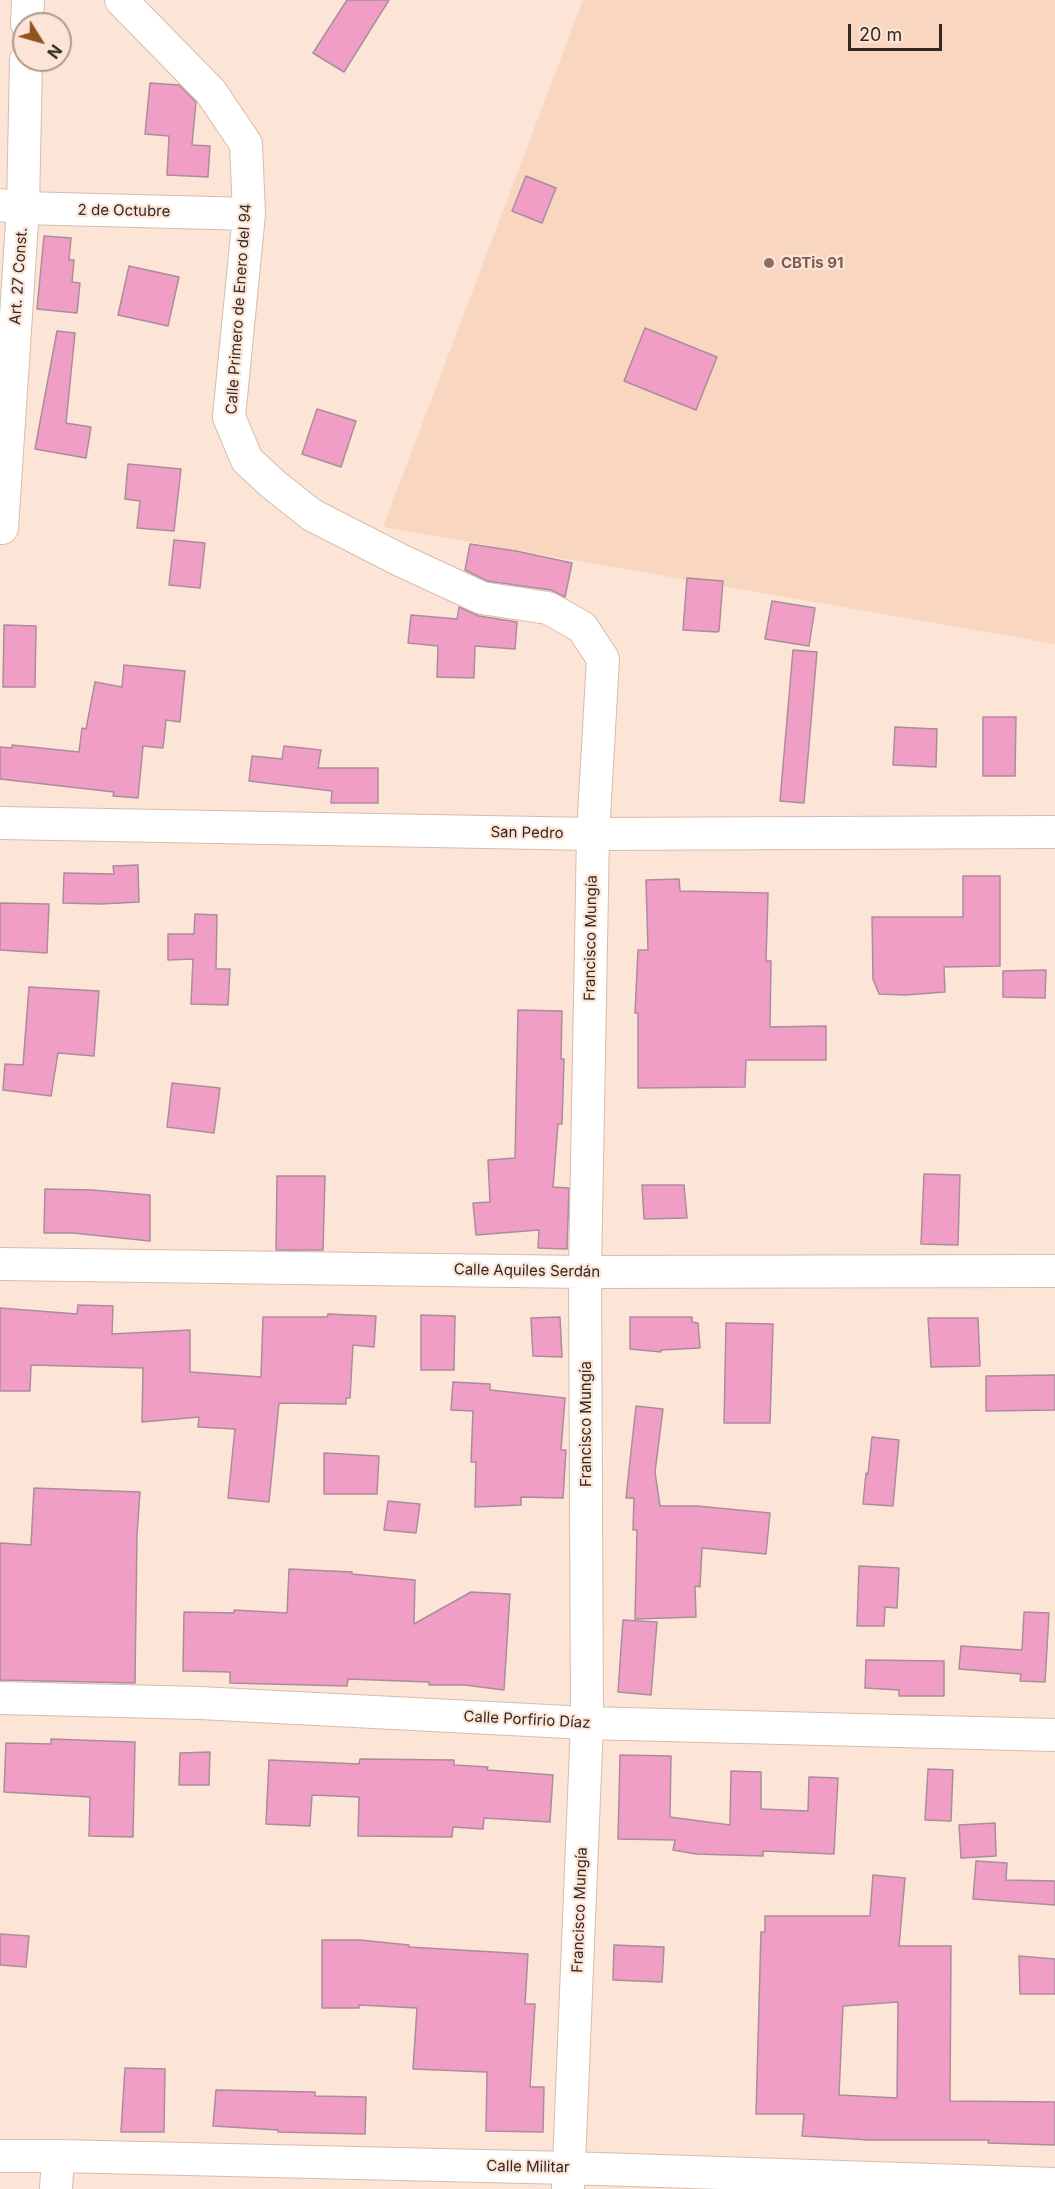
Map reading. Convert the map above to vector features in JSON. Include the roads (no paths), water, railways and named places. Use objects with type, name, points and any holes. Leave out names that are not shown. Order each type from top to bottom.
[{"type":"street","name":"Calle Primero de Enero del 94","points":[[121,0],[211,92],[246,144],[249,214],[229,417],[247,460],[312,515],[400,560],[482,598],[548,608],[582,627],[603,659]]},
{"type":"street","name":"Art. 27 Const.","points":[[2,528],[12,207],[25,72]]},
{"type":"street","name":"2 de Octubre","points":[[12,207],[249,214]]},
{"type":"street","name":"Francisco Mungía","points":[[568,2178],[587,1723],[585,1272],[593,834],[603,659]]},
{"type":"street","name":"San Pedro","points":[[0,823],[593,834],[1055,832]]},
{"type":"street","name":"Calle Aquiles Serdán","points":[[0,1264],[585,1272],[1055,1271]]},
{"type":"street","name":"Calle Porfirio Díaz","points":[[0,1698],[200,1703],[587,1723],[1055,1735]]},
{"type":"street","name":"Calle Militar","points":[[0,2156],[58,2156],[568,2178],[1055,2184]]},
{"type":"street","points":[[56,2189],[58,2156]]},
{"type":"place","name":"CBTis 91","points":[[769,263]]}]
